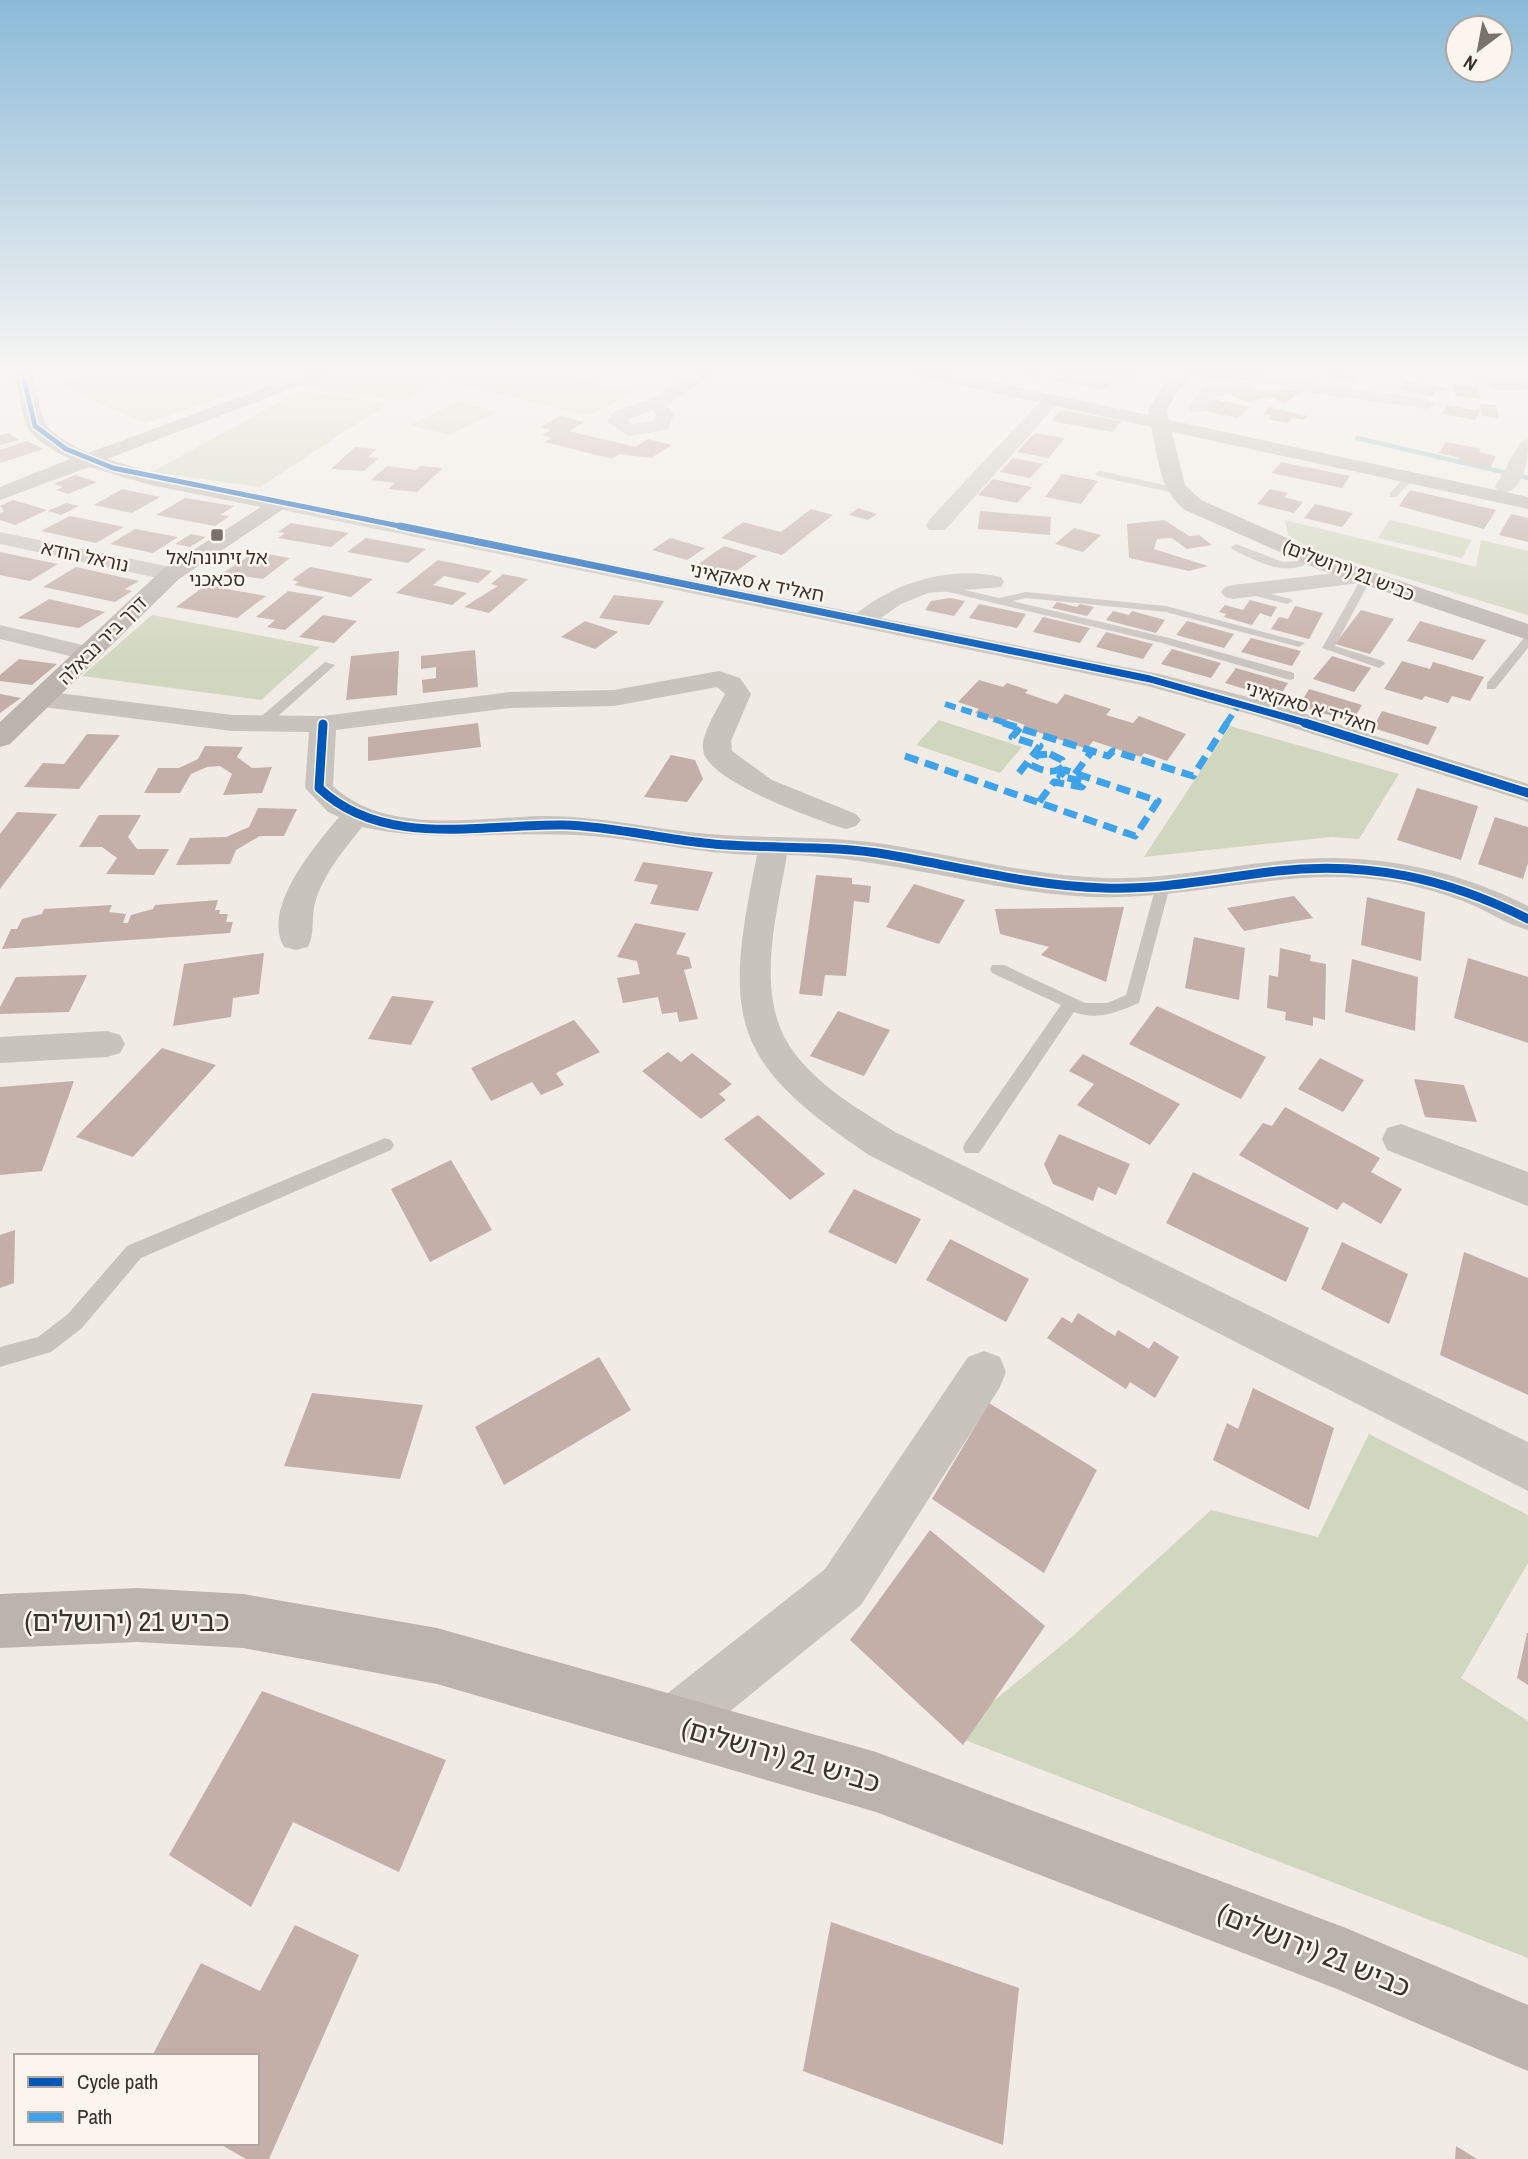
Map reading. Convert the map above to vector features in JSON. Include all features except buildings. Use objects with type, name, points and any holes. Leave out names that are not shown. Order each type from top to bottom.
[{"type":"main road","points":[[2,492],[55,472]]},
{"type":"main road","name":"חאליד א סאקאיני","points":[[128,472],[281,504]]},
{"type":"main road","points":[[1170,472],[1178,491]]},
{"type":"main road","points":[[1178,491],[1184,472]]},
{"type":"main road","points":[[1387,472],[1528,503]]},
{"type":"main road","points":[[1477,472],[1515,479],[1528,492]]},
{"type":"main road","name":"כביש 21 (ירושלים)","points":[[1178,491],[1193,505],[1310,558],[1528,632]]},
{"type":"main road","name":"דרך ביר נבאלה","points":[[0,738],[171,574],[281,504]]},
{"type":"main road","name":"כביש 21 (ירושלים)","points":[[0,1621],[138,1615],[243,1621],[437,1656],[876,1782],[1346,1960],[1528,2038]]},
{"type":"street","points":[[937,525],[986,472]]},
{"type":"street","name":"חאליד א סאקאיני","points":[[281,504],[1150,679],[1262,709],[1528,793]]},
{"type":"street","name":"נוראל הודא","points":[[0,538],[171,574]]},
{"type":"street","points":[[1239,591],[1363,578]]},
{"type":"street","points":[[862,621],[896,597],[936,582],[997,592]]},
{"type":"street","points":[[0,632],[86,653]]},
{"type":"street","points":[[43,699],[262,723],[323,724],[510,700],[614,698],[719,679],[731,683],[738,694],[717,741],[719,754],[736,772],[771,792],[846,820]]},
{"type":"street","points":[[323,724],[319,788],[334,805],[356,815],[396,824],[585,826],[705,843],[860,850],[993,876],[1103,888],[1163,886],[1309,869],[1379,869],[1451,886],[1528,919]]},
{"type":"street","points":[[296,940],[294,915],[299,899],[312,875],[356,815]]},
{"type":"street","points":[[774,845],[757,935],[753,970],[755,999],[763,1030],[778,1062],[807,1092],[840,1118],[883,1144],[1528,1467]]},
{"type":"street","points":[[0,1050],[107,1044]]},
{"type":"street","points":[[1401,1139],[1528,1189]]},
{"type":"street","points":[[673,1723],[843,1587],[984,1372]]},
{"type":"lane","points":[[1100,474],[1178,491]]},
{"type":"lane","points":[[1393,495],[1410,477]]},
{"type":"lane","points":[[1236,547],[1258,558],[1290,566],[1300,566],[1310,558]]},
{"type":"lane","points":[[1363,578],[1328,648],[1379,664]]},
{"type":"lane","points":[[1239,591],[1287,601]]},
{"type":"lane","points":[[997,592],[1007,597],[1026,594],[1166,608],[1299,643]]},
{"type":"lane","points":[[997,592],[1290,676]]},
{"type":"lane","points":[[1491,686],[1528,640]]},
{"type":"lane","points":[[262,723],[329,665]]},
{"type":"lane","points":[[998,969],[1083,1009],[1108,1009],[1133,999],[1163,886]]},
{"type":"lane","points":[[972,1148],[1071,1003]]},
{"type":"lane","points":[[0,1357],[44,1345],[65,1329],[134,1252],[385,1145]]},
{"type":"green space","points":[[152,472],[283,472],[260,487]]},
{"type":"green space","points":[[1285,520],[1476,567],[1481,540],[1528,551],[1528,615],[1313,550],[1288,535]]},
{"type":"green space","points":[[1390,520],[1472,540],[1462,558],[1378,538]]},
{"type":"green space","points":[[152,615],[320,647],[261,700],[82,676]]},
{"type":"green space","points":[[939,720],[1022,747],[1000,773],[916,745]]},
{"type":"green space","points":[[1230,726],[1399,774],[1359,839],[1331,837],[1144,857]]},
{"type":"green space","points":[[1369,1434],[1528,1515],[1528,1563],[1461,1678],[1528,1721],[1528,1958],[952,1735],[1073,1636],[1211,1510],[1318,1537]]},
{"type":"waterway","points":[[1501,472],[1528,478]]},
{"type":"marked path","points":[[945,704],[1108,756],[1113,751],[1193,776],[1240,703]]},
{"type":"marked path","points":[[1019,773],[1040,746],[1012,737],[1020,728]]},
{"type":"marked path","points":[[1075,774],[1092,751]]},
{"type":"marked path","points":[[1050,754],[1062,760],[1064,766],[1058,771],[1041,771],[1031,765],[1037,755],[1050,754]]},
{"type":"marked path","points":[[905,756],[1135,836],[1158,801],[1065,770],[1060,776],[1085,782],[1082,787],[1054,782],[1039,802]]},
{"type":"cycle path","points":[[131,472],[1150,679],[1262,709],[1528,793]]},
{"type":"cycle path","points":[[323,724],[319,788],[338,806],[365,818],[396,825],[432,828],[562,825],[704,843],[839,848],[1011,878],[1104,888],[1163,886],[1309,868],[1363,868],[1436,881],[1483,898],[1528,919]]},
{"type":"place","name":"אל זיתונה/אל סכאכני","points":[[217,535]]}]
